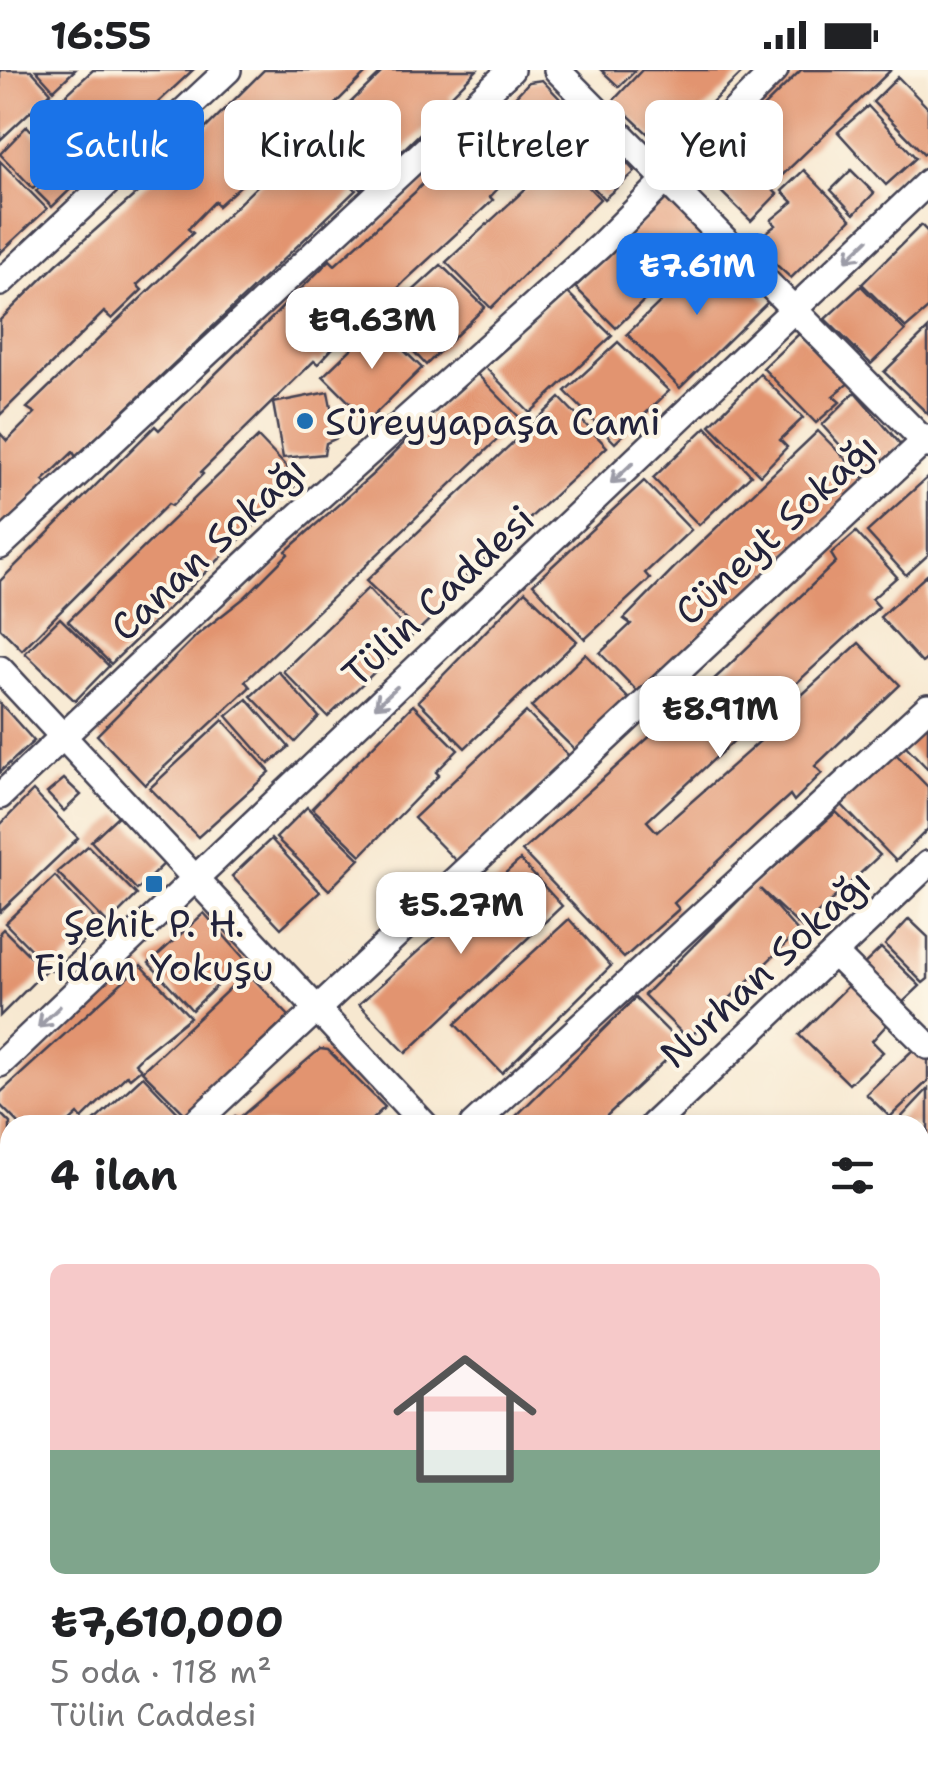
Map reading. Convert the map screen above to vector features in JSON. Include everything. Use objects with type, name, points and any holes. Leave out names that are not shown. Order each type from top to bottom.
[{"type":"street","points":[[0,283],[228,70]]},
{"type":"street","points":[[0,546],[510,70]]},
{"type":"street","points":[[557,70],[645,156]]},
{"type":"street","name":"Canan Sokağı","points":[[745,100],[775,70]]},
{"type":"street","name":"Tülin Caddesi","points":[[0,1064],[928,182]]},
{"type":"street","name":"Canan Sokağı","points":[[0,796],[272,540],[600,246],[655,190]]},
{"type":"street","points":[[679,190],[927,441]]},
{"type":"street","name":"Cüneyt Sokağı","points":[[204,1115],[927,441]]},
{"type":"street","points":[[0,669],[416,1115]]},
{"type":"street","points":[[484,1115],[928,708]]},
{"type":"street","name":"Nurhan Sokağı","points":[[664,1115],[928,864]]},
{"type":"street","points":[[835,954],[928,1046]]},
{"type":"building","points":[[0,70],[31,70],[51,92],[42,100],[30,100],[30,112],[0,140]]},
{"type":"building","points":[[36,70],[75,70],[54,90]]},
{"type":"building","points":[[93,70],[193,70],[161,100],[60,100]]},
{"type":"building","points":[[264,70],[369,70],[339,100],[234,100]]},
{"type":"building","points":[[384,70],[477,70],[451,100],[421,100],[421,133],[401,152],[401,100],[353,100]]},
{"type":"building","points":[[601,70],[636,70],[619,87]]},
{"type":"building","points":[[642,70],[745,70],[714,100],[645,100],[645,131],[625,112],[625,100],[614,100]]},
{"type":"building","points":[[801,70],[891,70],[783,174],[783,100],[770,100]]},
{"type":"building","points":[[898,77],[928,108],[928,150],[924,154],[873,102]]},
{"type":"building","points":[[542,80],[561,100],[512,100],[529,82]]},
{"type":"building","points":[[868,106],[916,158],[886,185],[838,132]]},
{"type":"building","points":[[224,110],[224,190],[236,190],[218,206],[215,201],[188,229],[193,233],[137,285],[142,290],[112,319],[104,312],[0,415],[0,320],[140,190],[204,190],[204,130]]},
{"type":"building","points":[[27,126],[30,185],[0,154]]},
{"type":"building","points":[[0,161],[47,209],[0,253]]},
{"type":"building","points":[[625,161],[635,172],[625,181]]},
{"type":"building","points":[[804,170],[851,219],[791,278],[752,243],[776,225],[771,220],[793,202],[782,191]]},
{"type":"building","points":[[851,170],[874,193],[854,214],[831,190]]},
{"type":"building","points":[[421,186],[421,190],[497,190],[490,197],[493,200],[405,281],[351,338],[347,333],[318,364],[314,361],[201,472],[172,506],[168,504],[22,650],[0,628],[0,581],[155,426],[159,430],[330,260],[335,265]]},
{"type":"building","points":[[37,190],[70,190],[52,207]]},
{"type":"building","points":[[253,190],[356,190],[76,457],[73,452],[43,481],[47,485],[0,530],[0,433],[7,441],[35,413],[27,408]]},
{"type":"building","points":[[524,190],[591,190],[600,199],[491,308],[446,262]]},
{"type":"building","points":[[596,190],[614,190],[604,199]]},
{"type":"building","points":[[719,190],[773,190],[777,194],[751,221]]},
{"type":"building","points":[[667,198],[708,238],[616,328],[575,287]]},
{"type":"building","points":[[921,225],[928,232],[928,309],[906,328],[862,284]]},
{"type":"building","points":[[715,249],[768,302],[680,388],[627,334]]},
{"type":"building","points":[[441,265],[485,307],[426,365],[383,318]]},
{"type":"building","points":[[861,286],[905,331],[871,364],[825,319]]},
{"type":"building","points":[[565,290],[612,336],[530,413],[484,366]]},
{"type":"building","points":[[377,324],[422,368],[368,421],[323,376]]},
{"type":"building","points":[[928,329],[928,414],[884,372]]},
{"type":"building","points":[[800,333],[850,382],[833,396],[840,402],[816,423],[763,368]]},
{"type":"building","points":[[618,342],[669,391],[615,443],[565,391]]},
{"type":"building","points":[[475,372],[520,418],[245,681],[250,687],[145,785],[97,735],[197,635],[244,598],[288,554],[286,551],[373,474]]},
{"type":"building","points":[[760,374],[803,418],[780,440],[787,447],[760,475],[710,425]]},
{"type":"building","name":"Süreyyapaşa Cami","points":[[328,392],[337,438],[326,443],[324,454],[283,458],[273,403]]},
{"type":"building","points":[[855,392],[901,445],[867,475],[822,425]]},
{"type":"building","points":[[560,398],[607,447],[466,577],[469,581],[418,631],[366,581]]},
{"type":"building","points":[[706,427],[751,475],[699,525],[653,478]]},
{"type":"building","points":[[818,431],[866,480],[640,694],[600,653],[631,624],[624,619],[674,568]]},
{"type":"building","points":[[258,437],[300,481],[111,664],[68,621]]},
{"type":"building","points":[[928,477],[928,555],[906,575],[867,532]]},
{"type":"building","points":[[644,481],[691,530],[645,573],[650,579],[585,639],[533,584]]},
{"type":"building","points":[[856,532],[897,577],[872,599],[879,607],[647,821],[657,832],[776,727],[772,722],[859,643],[900,685],[815,766],[822,773],[794,801],[790,795],[758,824],[674,903],[679,909],[624,958],[522,851],[722,672],[836,562],[831,554]]},
{"type":"building","points":[[928,574],[928,658],[922,663],[880,617]]},
{"type":"building","points":[[368,588],[412,636],[328,717],[283,671]]},
{"type":"building","points":[[525,591],[577,641],[465,748],[418,701]]},
{"type":"building","points":[[60,618],[109,666],[75,701],[25,653]]},
{"type":"building","points":[[585,654],[629,699],[578,753],[531,707]]},
{"type":"building","points":[[278,671],[319,717],[295,742],[251,696]]},
{"type":"building","points":[[247,699],[289,747],[269,764],[227,716]]},
{"type":"building","points":[[0,703],[34,741],[0,772]]},
{"type":"building","points":[[413,705],[458,750],[436,772],[439,775],[361,855],[312,808]]},
{"type":"building","points":[[526,712],[569,756],[459,864],[414,818]]},
{"type":"building","points":[[223,720],[270,772],[198,837],[150,788]]},
{"type":"building","points":[[928,722],[928,769],[905,745]]},
{"type":"building","points":[[892,750],[928,787],[928,829],[896,861],[839,802]]},
{"type":"building","points":[[64,779],[81,795],[64,811],[47,793]]},
{"type":"building","points":[[33,791],[78,838],[0,912],[0,825]]},
{"type":"building","points":[[307,807],[360,859],[329,890],[276,838]]},
{"type":"building","points":[[836,812],[880,855],[802,928],[760,889],[798,932],[688,1039],[644,995],[755,884]]},
{"type":"building","points":[[120,814],[166,862],[137,890],[91,841]]},
{"type":"building","points":[[271,839],[320,892],[281,928],[232,876]]},
{"type":"building","points":[[88,846],[137,895],[108,924],[57,872]]},
{"type":"building","points":[[520,860],[562,906],[406,1053],[359,1004]]},
{"type":"building","points":[[55,876],[101,926],[52,971],[5,923]]},
{"type":"building","points":[[204,913],[249,964],[231,980],[227,976],[192,1010],[149,963]]},
{"type":"building","points":[[569,919],[611,966],[502,1073],[455,1024]]},
{"type":"building","points":[[909,919],[928,937],[928,979],[923,983],[885,945]]},
{"type":"building","points":[[3,929],[45,971],[0,1016],[0,932]]},
{"type":"building","points":[[881,948],[920,986],[898,1007],[859,969]]},
{"type":"building","points":[[141,965],[190,1017],[143,1055],[135,1063],[141,1069],[130,1078],[127,1075],[86,1115],[10,1115],[0,1105],[0,1093]]},
{"type":"building","points":[[247,972],[289,1016],[211,1091],[194,1115],[186,1115],[142,1071]]},
{"type":"building","points":[[852,982],[891,1020],[872,1041],[883,1052],[849,1084],[799,1035]]},
{"type":"building","points":[[635,998],[682,1045],[608,1115],[517,1115]]},
{"type":"building","points":[[916,1047],[928,1059],[928,1081],[892,1115],[866,1094]]},
{"type":"building","points":[[320,1049],[328,1050],[385,1107],[377,1115],[243,1115]]},
{"type":"building","points":[[143,1076],[180,1115],[101,1115]]},
{"type":"building","points":[[928,1089],[928,1115],[904,1115]]},
{"type":"place","name":"Süreyyapaşa Cami","points":[[305,421]]},
{"type":"place","name":"Şehit P. H. Fidan Yokuşu","points":[[154,884]]}]
